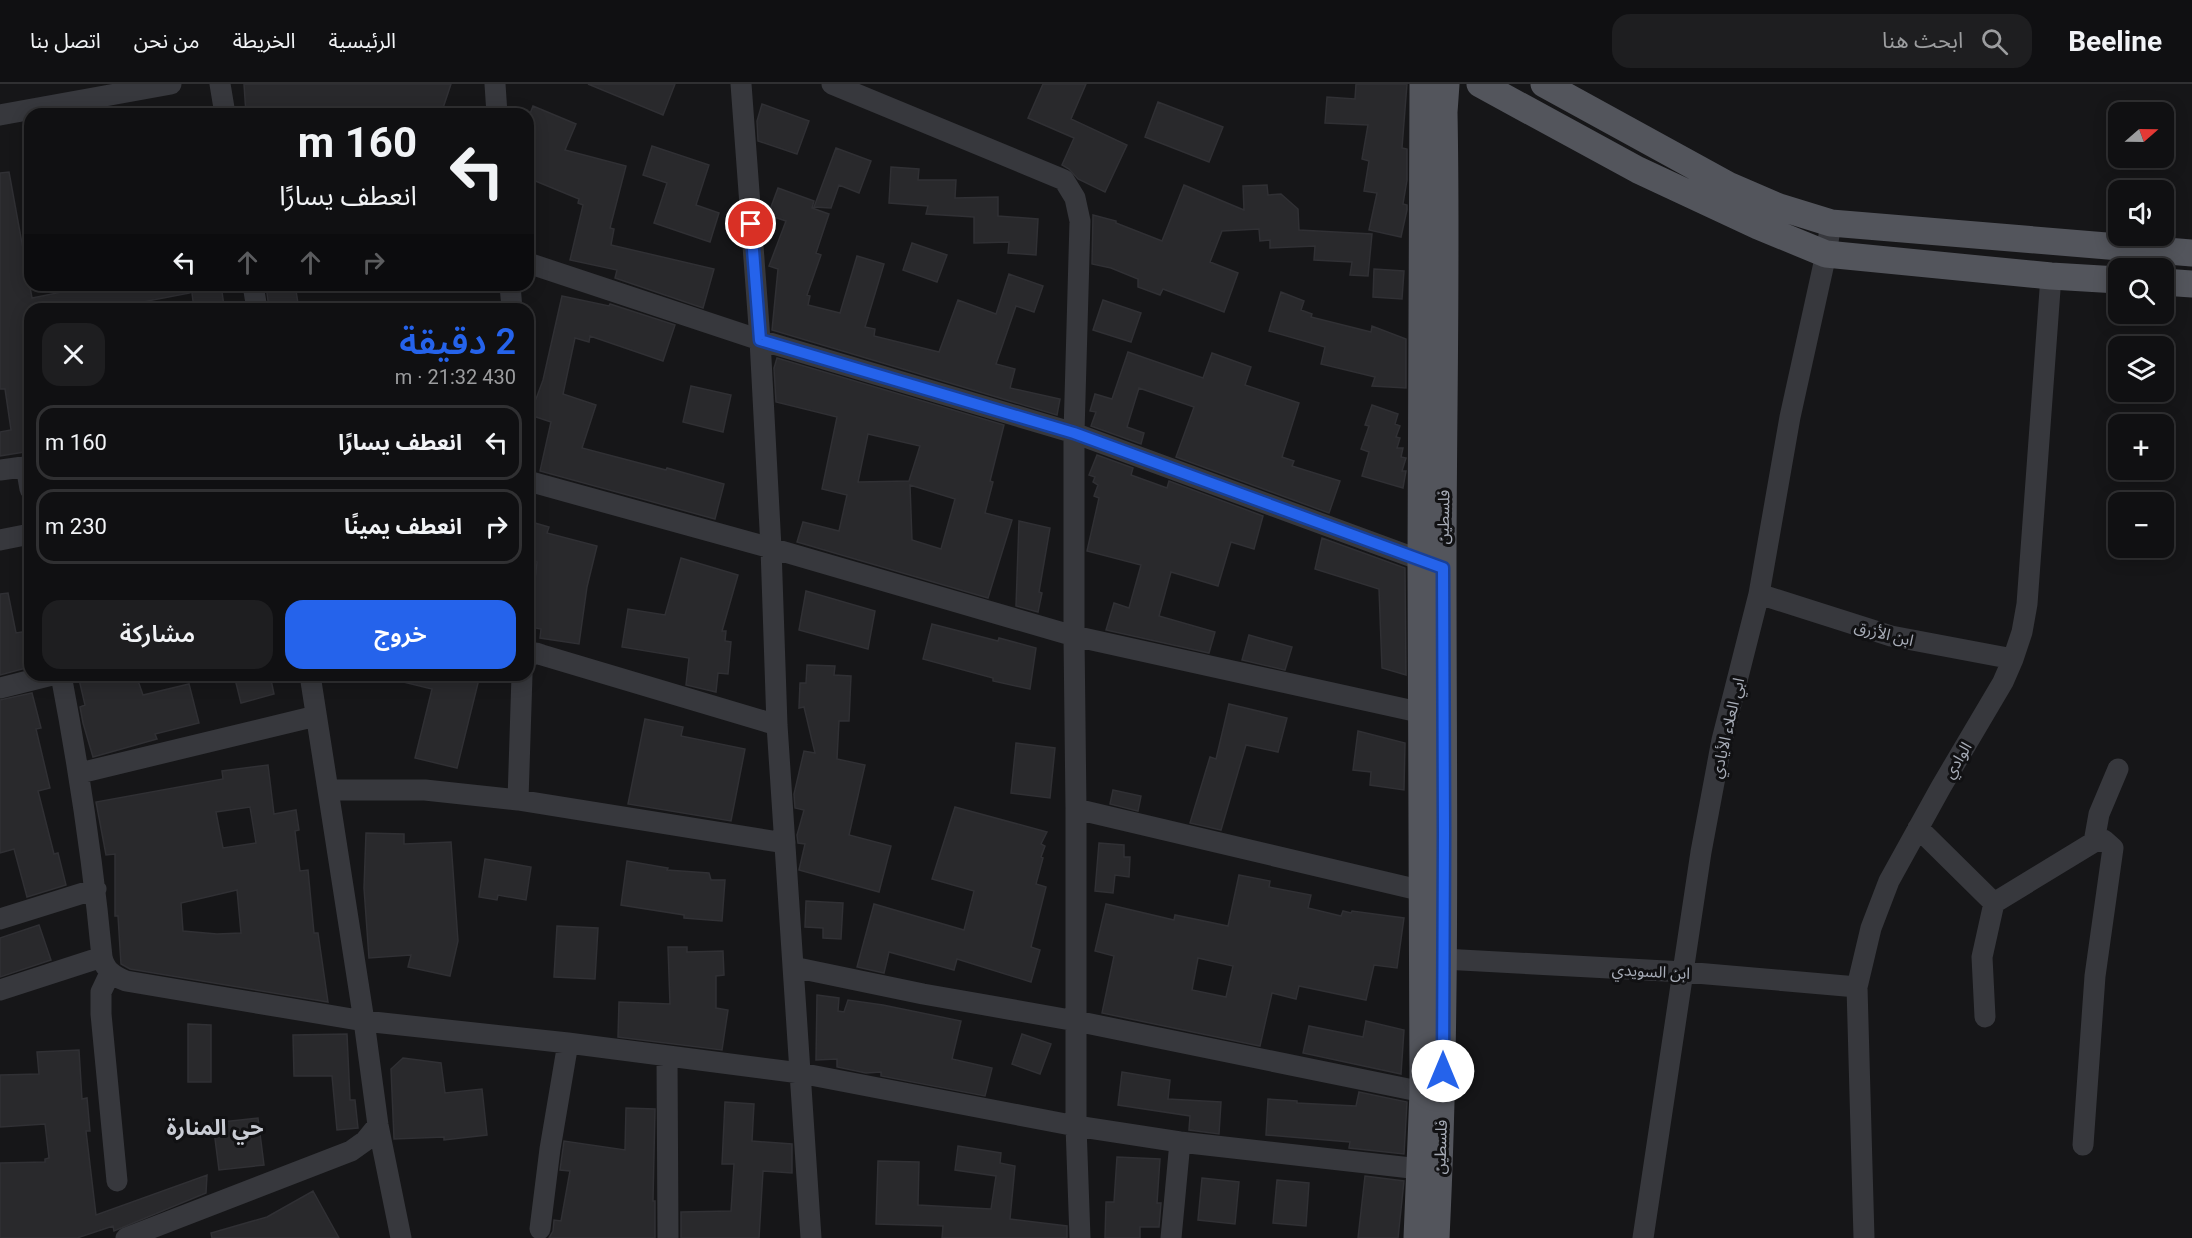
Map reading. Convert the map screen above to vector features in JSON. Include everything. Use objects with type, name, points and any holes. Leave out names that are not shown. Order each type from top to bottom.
[{"type":"main road","name":"فلسطين","points":[[1417,1238],[1423,1092],[1423,891],[1434,831],[1432,564],[1423,84]]},
{"type":"main road","name":"فلسطين","points":[[1436,1238],[1443,1094],[1443,959],[1423,713],[1446,327],[1444,112],[1446,84]]},
{"type":"main road","points":[[1444,112],[1459,94],[1480,84],[1638,170],[1758,226],[1826,254],[2108,279]]},
{"type":"main road","points":[[1544,84],[1730,186],[1779,207],[1831,223],[2192,253]]},
{"type":"main road","points":[[2174,283],[2192,284]]},
{"type":"street","points":[[39,108],[171,84]]},
{"type":"street","points":[[220,84],[224,108]]},
{"type":"street","points":[[495,84],[497,108]]},
{"type":"street","points":[[741,84],[760,340],[771,548],[777,725],[811,1238]]},
{"type":"street","points":[[832,84],[1065,180],[1075,198],[1080,221],[1074,433],[1076,1126],[1080,1238]]},
{"type":"street","points":[[0,115],[24,111]]},
{"type":"street","name":"ابي العلاء الأيادي","points":[[1643,1238],[1701,852],[1722,740],[1759,594],[1790,417],[1831,223]]},
{"type":"street","points":[[534,265],[760,340],[1074,433],[1432,564]]},
{"type":"street","name":"الوادي","points":[[1864,1238],[1857,987],[1871,928],[1889,881],[2003,682],[2013,660],[2027,604],[2051,276]]},
{"type":"street","points":[[0,470],[24,467]]},
{"type":"street","points":[[534,483],[771,548],[1074,636],[1423,713]]},
{"type":"street","points":[[0,540],[24,535]]},
{"type":"street","name":"ابن الأزرق","points":[[1759,594],[1891,636],[2013,660]]},
{"type":"street","points":[[534,654],[777,725]]},
{"type":"street","points":[[0,688],[28,681]]},
{"type":"street","points":[[62,681],[80,773],[106,965],[101,992],[101,1014],[117,1181]]},
{"type":"street","points":[[311,681],[378,1125],[400,1238]]},
{"type":"street","points":[[518,800],[522,681]]},
{"type":"street","points":[[80,773],[316,716]]},
{"type":"street","points":[[2094,842],[2099,814],[2118,769]]},
{"type":"street","points":[[328,790],[425,790],[518,800],[785,843]]},
{"type":"street","points":[[1076,809],[1423,891]]},
{"type":"street","points":[[1918,828],[1994,903]]},
{"type":"street","points":[[1985,1017],[1982,957],[1994,903],[2094,842],[2104,840],[2113,848],[2096,976],[2083,1145]]},
{"type":"street","points":[[0,919],[96,889]]},
{"type":"street","name":"ابن السويدي","points":[[1443,959],[1684,972],[1857,987]]},
{"type":"street","points":[[106,965],[126,981],[364,1021],[568,1043],[800,1073],[1076,1126],[1180,1142],[1420,1169]]},
{"type":"street","points":[[0,990],[106,965]]},
{"type":"street","points":[[793,967],[923,994],[1076,1021],[1423,1092]]},
{"type":"street","points":[[540,1229],[550,1149],[568,1043]]},
{"type":"street","points":[[667,1056],[668,1238]]},
{"type":"street","points":[[126,1238],[351,1151],[365,1141],[378,1125]]},
{"type":"street","points":[[1171,1238],[1180,1142]]},
{"type":"building","points":[[244,84],[451,84],[443,108],[246,108]]},
{"type":"building","points":[[588,84],[675,84],[663,115]]},
{"type":"building","points":[[1043,84],[1086,84],[1071,119],[1127,145],[1105,192],[1078,179],[1062,165],[1074,138],[1028,118]]},
{"type":"building","points":[[1356,84],[1407,84],[1402,148],[1407,149],[1407,180],[1403,204],[1407,205],[1407,210],[1401,237],[1369,230],[1377,193],[1364,191],[1369,161],[1362,159],[1368,125],[1325,123],[1327,97],[1355,99]]},
{"type":"building","points":[[1158,102],[1223,127],[1209,162],[1145,137]]},
{"type":"building","points":[[762,104],[809,121],[797,154],[758,141],[757,121]]},
{"type":"building","points":[[533,106],[576,124],[565,150],[626,166],[610,228],[614,229],[611,245],[714,269],[703,308],[615,278],[617,270],[570,260],[583,205],[578,203],[579,199],[534,180]]},
{"type":"building","points":[[652,146],[709,165],[696,205],[719,213],[710,242],[654,223],[667,183],[643,175]]},
{"type":"building","points":[[836,148],[871,161],[859,193],[839,185],[831,208],[814,207]]},
{"type":"building","points":[[891,167],[919,169],[918,180],[956,180],[955,198],[998,197],[998,216],[1038,219],[1036,255],[1008,253],[1009,242],[974,243],[974,217],[926,214],[928,206],[889,203]]},
{"type":"building","points":[[9,172],[24,254],[24,291],[31,291],[32,298],[67,291],[190,291],[190,293],[138,303],[24,303],[24,452],[0,456],[0,432],[11,430],[5,389],[0,389],[0,173]]},
{"type":"building","points":[[1184,185],[1244,210],[1243,186],[1267,185],[1268,195],[1281,194],[1298,209],[1299,230],[1372,234],[1368,276],[1350,275],[1352,262],[1314,260],[1315,246],[1270,248],[1270,240],[1260,241],[1259,229],[1222,231],[1210,262],[1238,273],[1224,312],[1163,289],[1160,295],[1138,287],[1138,279],[1111,268],[1092,264],[1093,215],[1116,221],[1116,223],[1162,241]]},
{"type":"building","points":[[778,188],[814,201],[812,208],[829,214],[816,253],[821,255],[807,295],[810,296],[808,305],[840,313],[857,256],[884,264],[865,327],[875,329],[874,336],[939,352],[958,300],[996,314],[1009,274],[1043,286],[1034,312],[1016,306],[996,364],[1015,369],[1010,388],[1060,399],[1057,415],[772,330],[778,269],[769,266],[786,221],[768,215]]},
{"type":"building","points":[[912,243],[947,255],[937,282],[903,270]]},
{"type":"building","points":[[1374,269],[1404,271],[1402,299],[1373,297]]},
{"type":"building","points":[[192,291],[222,291],[224,303],[193,303]]},
{"type":"building","points":[[267,291],[296,291],[298,303],[268,303]]},
{"type":"building","points":[[1281,292],[1304,301],[1301,310],[1312,314],[1311,317],[1371,332],[1372,326],[1406,339],[1406,388],[1372,386],[1375,377],[1321,364],[1325,347],[1269,331]]},
{"type":"building","points":[[562,296],[609,306],[610,304],[675,325],[663,361],[590,336],[589,342],[575,338],[563,394],[596,405],[582,448],[724,484],[715,519],[540,471],[551,422],[534,416],[534,404],[543,380]]},
{"type":"building","points":[[1103,300],[1141,313],[1131,342],[1093,330]]},
{"type":"building","points":[[1128,352],[1203,378],[1212,353],[1251,367],[1245,385],[1299,403],[1282,457],[1294,461],[1292,466],[1340,481],[1329,513],[1176,457],[1194,407],[1139,388],[1127,427],[1144,433],[1141,444],[1091,426],[1096,412],[1090,411],[1095,394],[1112,399]]},
{"type":"building","points":[[777,358],[1004,425],[990,481],[993,482],[985,513],[1012,520],[988,598],[797,542],[803,522],[839,531],[847,495],[822,489],[837,417],[776,402],[774,368]],"holes":[[[868,434],[920,446],[909,481],[858,482]],[[910,485],[955,499],[941,549],[912,540]]]},
{"type":"building","points":[[691,386],[731,395],[723,432],[683,422]]},
{"type":"building","points":[[1372,405],[1398,414],[1395,424],[1400,426],[1396,437],[1400,438],[1397,448],[1403,448],[1401,457],[1406,458],[1402,471],[1406,471],[1403,488],[1362,476],[1369,452],[1361,449],[1369,426],[1365,425]]},
{"type":"building","points":[[1097,455],[1133,468],[1131,475],[1167,488],[1169,481],[1263,516],[1254,549],[1231,542],[1218,586],[1171,572],[1159,616],[1215,632],[1209,653],[1106,630],[1114,603],[1129,608],[1141,565],[1087,551],[1099,498],[1094,496],[1098,485],[1093,482],[1095,477],[1089,475]]},
{"type":"building","points":[[1019,521],[1050,528],[1039,592],[1042,593],[1038,612],[1016,606]]},
{"type":"building","points":[[534,523],[549,527],[547,533],[597,546],[587,587],[579,644],[540,638],[541,629],[534,628],[537,562],[534,561]]},
{"type":"building","points":[[1322,538],[1405,568],[1406,675],[1382,668],[1379,589],[1315,569]]},
{"type":"building","points":[[681,558],[738,575],[722,631],[726,631],[725,641],[731,642],[728,674],[718,673],[716,692],[686,685],[689,658],[622,647],[628,609],[665,615]]},
{"type":"building","points":[[806,591],[875,611],[868,649],[799,630]]},
{"type":"building","points":[[8,593],[16,633],[24,632],[24,669],[0,675],[0,594]]},
{"type":"building","points":[[932,624],[1036,648],[1030,689],[993,681],[993,678],[923,659]]},
{"type":"building","points":[[1249,635],[1292,647],[1285,670],[1242,660]]},
{"type":"building","points":[[807,665],[835,666],[834,675],[851,676],[849,721],[839,721],[837,759],[865,765],[849,835],[891,846],[879,892],[799,870],[805,844],[798,843],[797,835],[804,810],[795,808],[794,794],[804,751],[815,753],[804,707],[799,708],[800,683],[806,683]]},
{"type":"building","points":[[79,681],[138,681],[143,695],[189,684],[199,723],[155,734],[157,739],[93,757],[80,707],[85,705]]},
{"type":"building","points":[[236,681],[271,681],[274,694],[241,703]]},
{"type":"building","points":[[399,681],[479,681],[457,768],[415,758],[432,689]]},
{"type":"building","points":[[32,693],[41,728],[36,729],[50,788],[38,791],[54,854],[58,853],[66,885],[27,897],[14,849],[0,853],[0,700]]},
{"type":"building","points":[[1229,704],[1287,718],[1278,752],[1246,745],[1221,830],[1190,823],[1210,757],[1216,759]]},
{"type":"building","points":[[645,719],[683,727],[681,736],[745,749],[731,821],[628,804]]},
{"type":"building","points":[[1358,731],[1405,743],[1404,790],[1370,785],[1371,772],[1353,770]]},
{"type":"building","points":[[1016,743],[1055,748],[1050,798],[1011,793]]},
{"type":"building","points":[[268,765],[274,814],[296,810],[299,830],[295,831],[300,871],[308,870],[314,933],[318,933],[328,1002],[130,969],[121,964],[118,916],[115,916],[115,854],[106,855],[96,802],[223,779],[222,771]],"holes":[[[250,807],[256,843],[223,848],[216,812]],[[237,890],[241,933],[217,934],[183,931],[181,903]]]},
{"type":"building","points":[[1113,790],[1141,796],[1138,811],[1110,804]]},
{"type":"building","points":[[955,807],[1047,832],[1041,844],[1045,846],[1036,884],[1046,887],[1031,947],[1040,950],[1031,982],[957,959],[954,970],[889,952],[884,973],[857,967],[874,904],[964,930],[974,891],[932,879]]},
{"type":"building","points":[[366,833],[404,834],[404,844],[451,842],[458,941],[450,976],[408,967],[411,955],[369,958],[364,888]]},
{"type":"building","points":[[1099,843],[1124,845],[1124,857],[1130,857],[1129,877],[1115,875],[1113,893],[1095,891]]},
{"type":"building","points":[[485,859],[531,867],[526,900],[498,895],[497,900],[479,897]]},
{"type":"building","points":[[627,861],[668,868],[667,870],[709,873],[711,880],[725,880],[722,921],[684,918],[684,915],[621,905]]},
{"type":"building","points":[[1239,875],[1270,881],[1269,887],[1311,895],[1308,908],[1341,916],[1343,911],[1351,913],[1352,911],[1404,918],[1397,968],[1374,965],[1366,1000],[1299,986],[1296,999],[1272,993],[1260,1046],[1102,1013],[1114,956],[1095,951],[1106,904],[1174,920],[1175,915],[1228,926]],"holes":[[[1198,958],[1233,966],[1226,997],[1192,990]]]},
{"type":"building","points":[[806,901],[843,903],[841,939],[823,938],[823,928],[805,927]]},
{"type":"building","points":[[39,925],[51,960],[0,977],[0,938]]},
{"type":"building","points":[[557,926],[598,928],[595,979],[554,977]]},
{"type":"building","points":[[668,947],[687,947],[687,952],[723,951],[724,975],[716,976],[716,1008],[728,1010],[722,1050],[618,1037],[619,1002],[670,1004]]},
{"type":"building","points":[[817,995],[839,998],[838,1011],[844,1012],[848,1000],[961,1021],[952,1059],[992,1068],[985,1096],[881,1076],[881,1072],[866,1073],[837,1067],[837,1059],[816,1060]]},
{"type":"building","points":[[1366,1021],[1404,1030],[1401,1074],[1303,1053],[1309,1026],[1363,1037]]},
{"type":"building","points":[[188,1024],[211,1025],[211,1082],[188,1082]]},
{"type":"building","points":[[347,1034],[350,1100],[355,1100],[358,1128],[337,1130],[332,1076],[294,1076],[293,1035]]},
{"type":"building","points":[[1022,1034],[1051,1044],[1040,1074],[1012,1064]]},
{"type":"building","points":[[79,1050],[82,1099],[87,1098],[90,1131],[86,1131],[96,1215],[207,1175],[206,1193],[114,1231],[113,1226],[77,1238],[0,1238],[0,1163],[45,1162],[45,1159],[49,1158],[45,1124],[0,1127],[0,1075],[39,1074],[37,1052]]},
{"type":"building","points":[[403,1058],[441,1063],[445,1093],[482,1089],[487,1135],[444,1140],[444,1137],[394,1139],[391,1069]]},
{"type":"building","points":[[1122,1072],[1170,1080],[1168,1099],[1221,1102],[1219,1134],[1189,1130],[1190,1116],[1118,1105]]},
{"type":"building","points":[[1359,1092],[1407,1102],[1404,1154],[1349,1148],[1350,1142],[1266,1135],[1268,1099],[1356,1106]]},
{"type":"building","points":[[725,1102],[754,1104],[752,1141],[792,1144],[792,1173],[763,1171],[759,1238],[681,1238],[681,1212],[731,1211],[734,1164],[722,1164]]},
{"type":"building","points":[[626,1108],[655,1109],[653,1201],[655,1201],[655,1238],[549,1238],[553,1231],[554,1220],[561,1221],[570,1171],[560,1170],[564,1141],[625,1150]]},
{"type":"building","points":[[258,1118],[264,1165],[219,1170],[213,1123]]},
{"type":"building","points":[[958,1146],[1001,1153],[1000,1163],[1015,1166],[1010,1219],[1067,1226],[1067,1238],[942,1238],[943,1226],[876,1224],[878,1161],[919,1162],[918,1205],[991,1209],[996,1176],[955,1170]]},
{"type":"building","points":[[1117,1157],[1160,1159],[1157,1203],[1161,1203],[1159,1227],[1140,1227],[1140,1238],[1105,1238],[1106,1202],[1114,1202]]},
{"type":"building","points":[[1365,1176],[1404,1181],[1398,1238],[1358,1238]]},
{"type":"building","points":[[1202,1178],[1239,1182],[1235,1224],[1198,1220]]},
{"type":"building","points":[[1277,1180],[1309,1183],[1306,1226],[1273,1223]]},
{"type":"building","points":[[313,1191],[339,1238],[212,1238],[211,1233],[267,1217]]},
{"type":"district","name":"حي المنارة","points":[[215,1127]]},
{"type":"route","points":[[751,224],[760,340],[1074,433],[1443,568],[1443,1071]]}]
